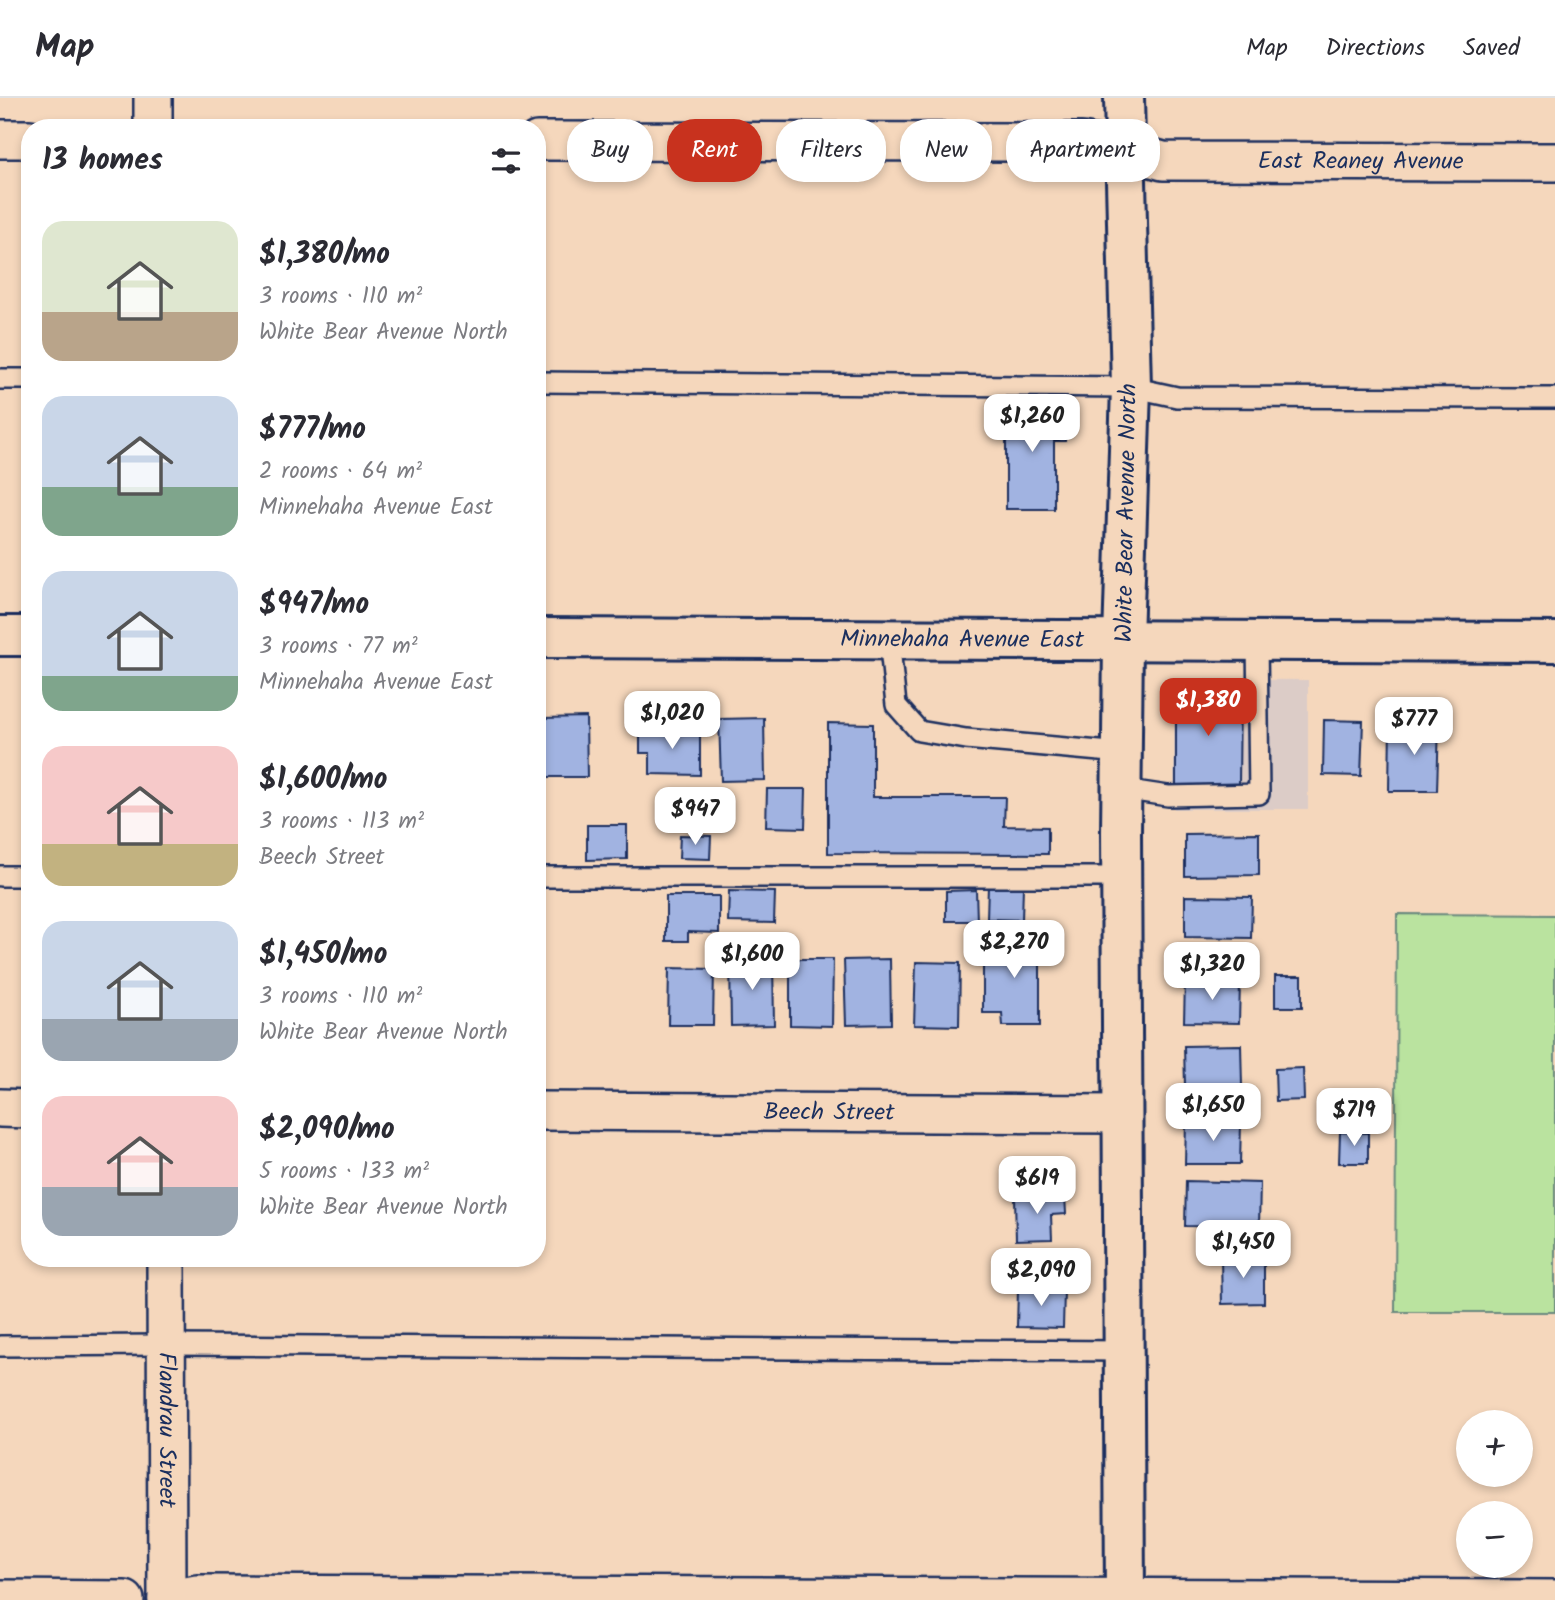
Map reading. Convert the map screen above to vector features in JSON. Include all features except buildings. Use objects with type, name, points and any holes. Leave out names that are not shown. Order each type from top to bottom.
[{"type":"main road","name":"White Bear Avenue North","points":[[1124,98],[1124,119]]},
{"type":"main road","name":"White Bear Avenue North","points":[[1125,182],[1131,387],[1122,771],[1125,1598]]},
{"type":"main road","points":[[0,636],[21,636]]},
{"type":"main road","name":"Minnehaha Avenue East","points":[[546,638],[1555,642]]},
{"type":"street","points":[[153,98],[153,119]]},
{"type":"street","points":[[0,139],[21,139]]},
{"type":"street","name":"East Reaney Avenue","points":[[546,141],[1006,142]]},
{"type":"street","name":"East Reaney Avenue","points":[[1160,160],[1555,162]]},
{"type":"street","points":[[0,1108],[21,1108]]},
{"type":"street","name":"Beech Street","points":[[546,1111],[1122,1114]]},
{"type":"street","name":"Flandrau Street","points":[[166,1267],[167,1600]]},
{"type":"street","points":[[167,1600],[197,1594],[1555,1599]]},
{"type":"street","points":[[0,1599],[125,1600]]},
{"type":"lane","points":[[0,379],[21,379]]},
{"type":"lane","points":[[546,382],[1131,387],[1177,397],[1555,398]]},
{"type":"lane","points":[[889,638],[896,705],[919,732],[1122,771],[1168,796],[1259,794],[1257,641]]},
{"type":"lane","points":[[0,876],[21,876]]},
{"type":"lane","points":[[546,877],[1122,877]]},
{"type":"lane","points":[[0,1346],[1125,1351]]},
{"type":"shaded area","points":[[1185,679],[1308,680],[1308,809],[1174,809],[1174,689]]},
{"type":"green space","points":[[1397,914],[1555,915],[1555,1312],[1395,1312]]}]
